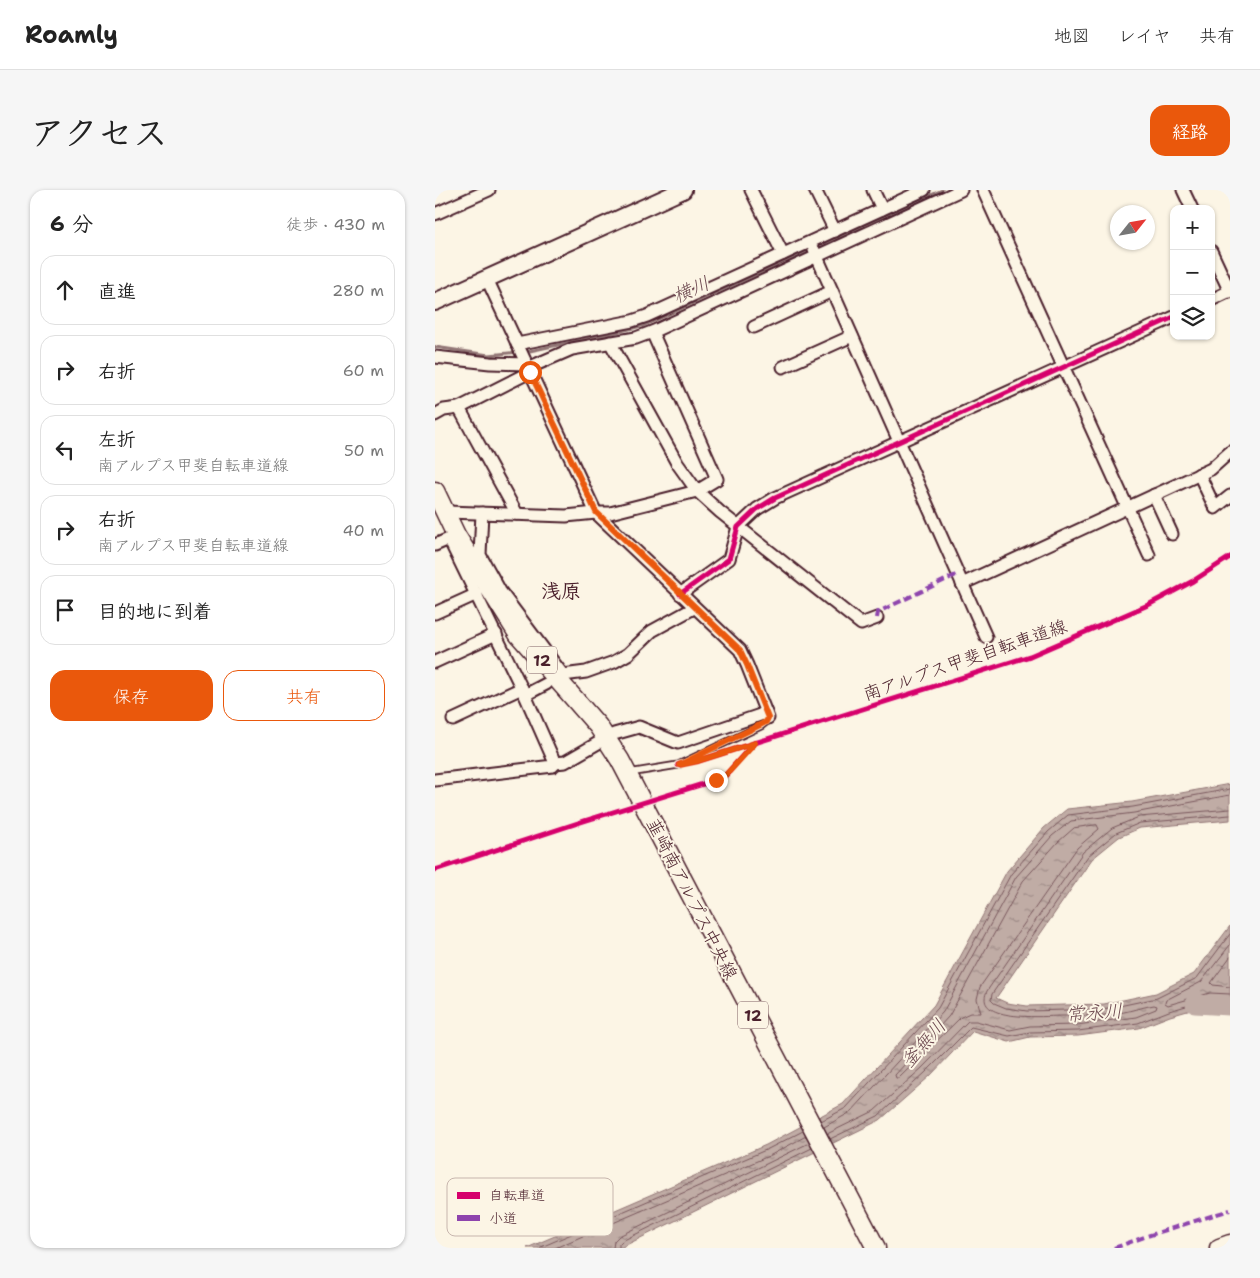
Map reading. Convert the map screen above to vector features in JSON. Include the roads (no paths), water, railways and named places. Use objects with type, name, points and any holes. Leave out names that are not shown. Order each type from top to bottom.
[{"type":"main road","points":[[435,302],[683,190]]},
{"type":"main road","name":"韮崎南アルプス中央線","points":[[435,491],[446,512],[453,537],[519,634],[598,726],[629,778],[876,1248]]},
{"type":"main road","points":[[1219,1248],[1230,1244]]},
{"type":"street","points":[[435,214],[474,193],[489,190]]},
{"type":"street","points":[[751,190],[783,254]]},
{"type":"street","points":[[815,190],[835,231]]},
{"type":"street","points":[[873,190],[881,209]]},
{"type":"street","points":[[435,415],[444,410],[459,408],[527,366],[572,349],[636,338],[652,332],[961,190]]},
{"type":"street","points":[[983,190],[1149,555]]},
{"type":"street","points":[[1183,190],[1190,205]]},
{"type":"street","points":[[518,346],[632,321],[835,231],[916,192]]},
{"type":"street","points":[[810,242],[986,636]]},
{"type":"street","points":[[1215,259],[1230,291],[1215,298]]},
{"type":"street","points":[[487,279],[596,512],[740,650],[767,715],[678,743],[639,727],[614,734]]},
{"type":"street","points":[[754,327],[833,291]]},
{"type":"street","points":[[680,594],[729,559],[738,527],[757,509],[775,498],[1170,319]]},
{"type":"street","points":[[446,512],[566,516],[596,512],[610,513],[697,491],[717,479],[652,332]]},
{"type":"street","points":[[783,367],[852,336]]},
{"type":"street","points":[[610,342],[677,463],[697,491],[738,527],[861,624],[877,618]]},
{"type":"street","points":[[435,357],[527,366]]},
{"type":"street","points":[[459,408],[517,514]]},
{"type":"street","points":[[963,584],[1211,469],[1230,452]]},
{"type":"street","points":[[1199,474],[1215,508],[1230,496]]},
{"type":"street","points":[[1155,495],[1172,534]]},
{"type":"street","points":[[483,513],[480,555],[500,591],[563,675],[585,672],[614,662],[628,654],[652,630],[695,608]]},
{"type":"street","points":[[435,545],[453,537],[477,594],[524,691],[555,763]]},
{"type":"street","points":[[435,613],[477,594]]},
{"type":"street","points":[[435,662],[496,634]]},
{"type":"street","points":[[453,720],[546,684]]},
{"type":"street","points":[[435,780],[553,766],[555,763],[565,762],[598,743]]},
{"type":"lane","points":[[629,778],[679,765],[761,726],[766,722],[767,715]]},
{"type":"water","name":"釜無川","points":[[1230,784],[1230,820],[1140,828],[1119,837],[1092,859],[996,998],[1007,1003],[1027,1006],[1104,1004],[1156,993],[1194,974],[1230,926],[1230,1006],[1212,1004],[1170,1016],[1139,1028],[1078,1036],[1030,1037],[1009,1042],[973,1031],[930,1076],[880,1120],[620,1248],[527,1248],[555,1236],[613,1236],[613,1211],[766,1145],[843,1104],[934,1005],[1007,871],[1044,828],[1067,809],[1132,802]]},
{"type":"waterway","name":"横川","points":[[525,352],[645,325],[942,190]]},
{"type":"waterway","name":"横川","points":[[435,347],[489,355],[519,352]]},
{"type":"waterway","name":"常永川","points":[[1195,1004],[1230,1006]]},
{"type":"district","name":"浅原","points":[[561,591]]}]
